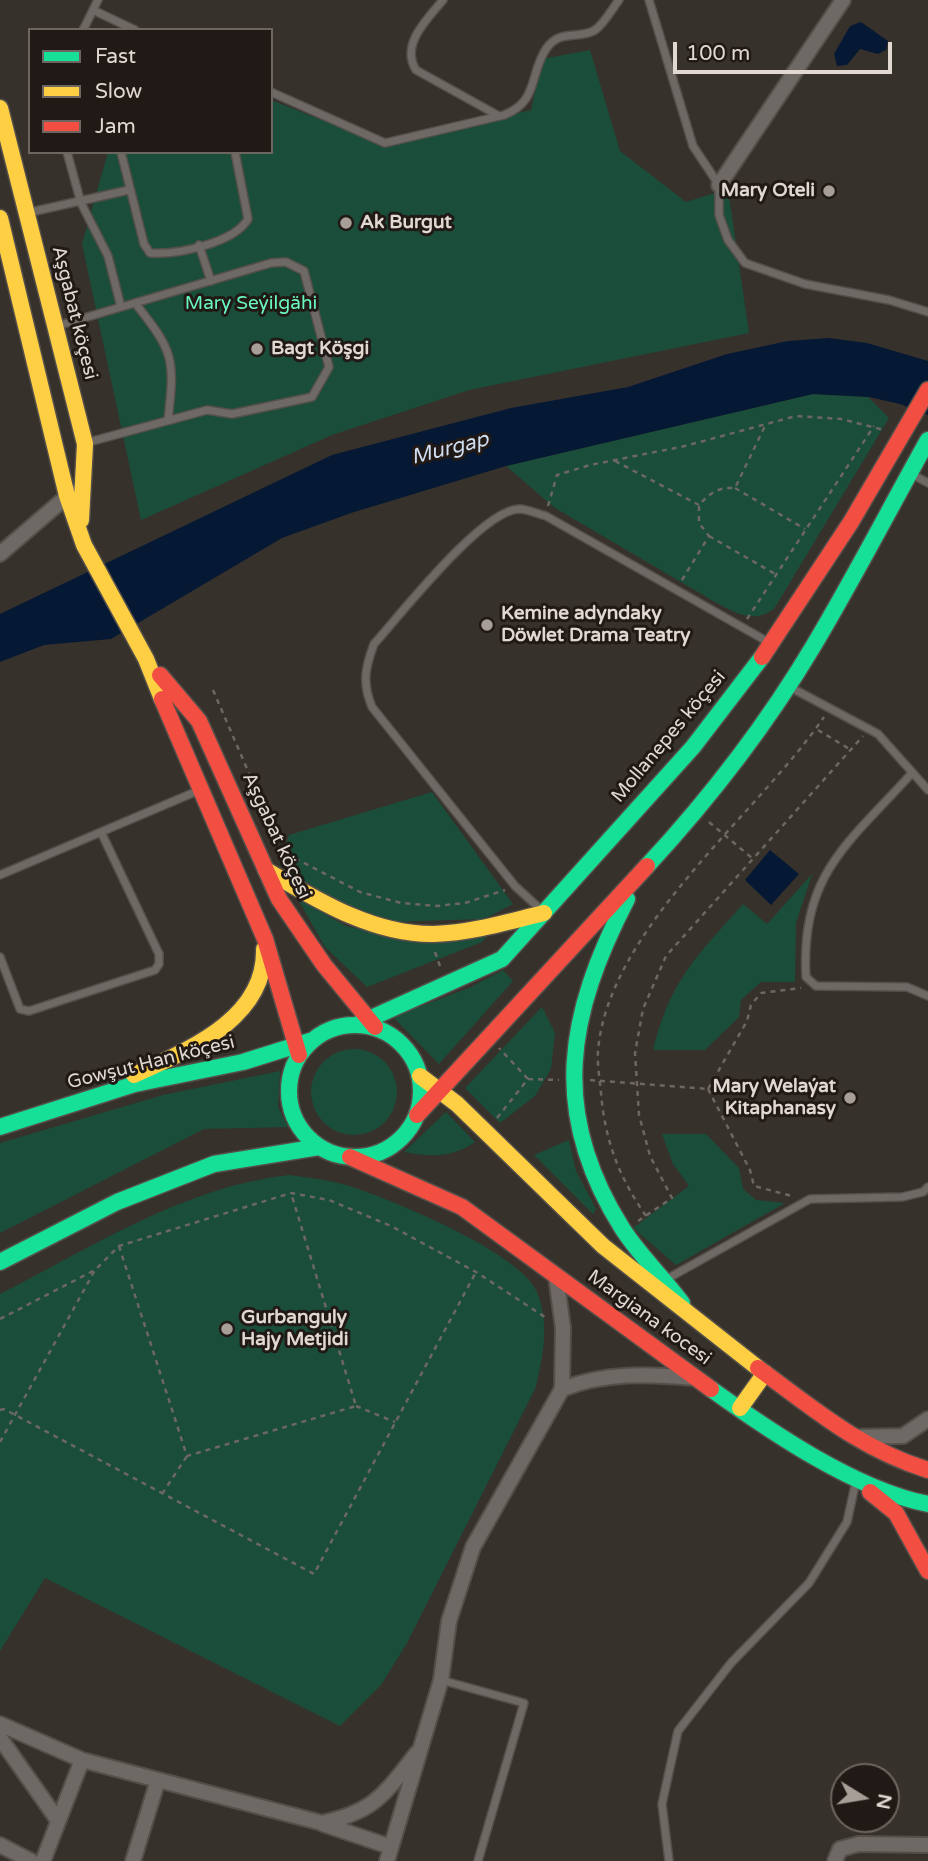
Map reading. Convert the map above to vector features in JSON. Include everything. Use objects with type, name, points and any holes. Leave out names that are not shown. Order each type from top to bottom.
[{"type":"main road","name":"Aşgabat köçesi","points":[[0,108],[85,444],[82,538]]},
{"type":"main road","name":"Aşgabat köçesi","points":[[0,218],[67,496],[82,538],[146,659],[199,790],[265,939],[297,1050]]},
{"type":"main road","name":"Mollanepes köçesi","points":[[367,1024],[502,959],[693,747],[772,644],[851,522],[928,390]]},
{"type":"main road","points":[[297,1050],[290,1085],[293,1115],[303,1133],[318,1147],[350,1157],[371,1156],[391,1147],[407,1133],[417,1115],[696,811],[741,754],[813,647],[925,445]]},
{"type":"main road","points":[[851,522],[874,534]]},
{"type":"main road","name":"Aşgabat köçesi","points":[[146,659],[199,721],[279,899],[367,1024]]},
{"type":"main road","points":[[648,864],[610,928],[584,993],[572,1052],[577,1122],[591,1165],[622,1228],[660,1283]]},
{"type":"main road","points":[[266,870],[347,913],[395,928],[429,934],[455,932],[544,913]]},
{"type":"main road","points":[[92,1097],[168,1060],[224,1027],[241,1011],[264,972],[265,939]]},
{"type":"main road","points":[[367,1024],[404,1046],[420,1076],[421,1096],[417,1115]]},
{"type":"main road","name":"Gowşut Han köçesi","points":[[0,1127],[92,1097],[297,1050],[340,1026],[367,1024]]},
{"type":"main road","name":"Margiana kocesi","points":[[420,1076],[486,1132],[603,1246],[660,1283],[690,1316],[850,1437],[902,1462],[928,1470]]},
{"type":"main road","points":[[0,1262],[117,1202],[214,1164],[318,1147]]},
{"type":"main road","name":"Margiana kocesi","points":[[350,1157],[462,1207],[740,1408],[856,1480],[928,1504]]},
{"type":"main road","points":[[740,1408],[765,1373]]},
{"type":"main road","points":[[856,1480],[896,1513],[928,1571]]},
{"type":"street","points":[[719,185],[843,0]]},
{"type":"street","points":[[0,554],[83,481]]},
{"type":"street","points":[[0,1724],[82,1760],[322,1823],[389,1854],[441,1680],[449,1621],[473,1547],[562,1389],[564,1328],[556,1276]]},
{"type":"street","points":[[562,1389],[583,1381],[617,1374],[697,1378]]},
{"type":"street","points":[[850,1437],[904,1436],[928,1419]]},
{"type":"street","points":[[0,1738],[57,1819]]},
{"type":"street","points":[[322,1823],[351,1816],[369,1808],[384,1794],[421,1746]]},
{"type":"street","points":[[43,1861],[82,1760]]},
{"type":"street","points":[[133,1861],[158,1780]]},
{"type":"street","points":[[0,1844],[31,1861]]},
{"type":"street","points":[[835,1861],[840,1849],[859,1844],[928,1845]]},
{"type":"lane","points":[[84,28],[98,0]]},
{"type":"lane","points":[[443,0],[411,45],[409,60],[416,70],[499,117]]},
{"type":"lane","points":[[273,93],[385,143],[499,117],[520,109],[531,91],[545,50],[554,40],[594,31],[619,0]]},
{"type":"lane","points":[[649,0],[693,146],[719,185],[719,215],[728,240],[745,263],[805,285],[889,300],[928,312]]},
{"type":"lane","points":[[93,10],[131,28]]},
{"type":"lane","points":[[68,154],[81,202],[108,256],[121,307]]},
{"type":"lane","points":[[121,154],[144,244],[150,253],[164,254],[227,239],[241,231],[248,219],[234,154]]},
{"type":"lane","points":[[28,213],[129,190]]},
{"type":"lane","points":[[199,245],[211,281]]},
{"type":"lane","points":[[56,326],[271,263],[286,262],[304,271],[329,367],[312,397],[232,414],[207,410],[85,444]]},
{"type":"lane","points":[[135,303],[163,338],[172,364],[168,421]]},
{"type":"lane","points":[[910,473],[928,483]]},
{"type":"lane","points":[[544,913],[514,886],[372,707],[364,688],[365,666],[374,644],[474,533],[495,516],[519,509],[546,516],[772,644]]},
{"type":"lane","points":[[788,686],[870,729],[897,753],[928,790]]},
{"type":"lane","points":[[912,773],[826,870],[811,905],[805,952],[806,977],[816,986],[907,987],[928,996]]},
{"type":"lane","points":[[0,875],[199,790]]},
{"type":"lane","points":[[0,957],[20,1009],[29,1012],[155,970],[159,964],[159,954],[101,832]]},
{"type":"lane","points":[[660,1283],[810,1199],[902,1197],[923,1192],[928,1187]]},
{"type":"lane","points":[[669,1861],[662,1804],[678,1731],[731,1663],[809,1583],[847,1522],[856,1480]]},
{"type":"lane","points":[[441,1680],[524,1703],[478,1861]]},
{"type":"path","points":[[546,516],[557,475],[685,446],[796,416],[841,419],[874,426],[897,442]]},
{"type":"path","points":[[735,488],[766,424]]},
{"type":"path","points":[[742,627],[874,426]]},
{"type":"path","points":[[613,461],[699,505]]},
{"type":"path","points":[[776,575],[709,536],[699,523],[699,505],[710,493],[723,488],[735,488],[806,529]]},
{"type":"path","points":[[677,590],[709,536]]},
{"type":"path","points":[[213,690],[282,852],[360,892],[401,903],[437,906],[466,903],[514,886]]},
{"type":"path","points":[[647,1217],[623,1182],[603,1119],[598,1051],[611,995],[641,936],[830,709]]},
{"type":"path","points":[[816,729],[851,750]]},
{"type":"path","points":[[622,1228],[647,1217],[672,1198],[650,1156],[639,1115],[635,1053],[643,1009],[666,956],[870,729]]},
{"type":"path","points":[[696,811],[752,858]]},
{"type":"path","points":[[708,1089],[747,1021],[751,1005],[761,993],[816,986]]},
{"type":"path","points":[[490,1038],[528,1079],[600,1079],[708,1089]]},
{"type":"path","points":[[486,1132],[528,1079]]},
{"type":"path","points":[[708,1089],[750,1170],[754,1186],[810,1199]]},
{"type":"path","points":[[291,1193],[356,1406]]},
{"type":"path","points":[[0,1442],[95,1270],[119,1246],[291,1193],[329,1200],[391,1226],[477,1272],[564,1328]]},
{"type":"path","points":[[119,1246],[187,1456]]},
{"type":"path","points":[[0,1319],[95,1270]]},
{"type":"path","points":[[0,1410],[314,1574],[477,1272]]},
{"type":"path","points":[[162,1494],[187,1456],[356,1406],[396,1422]]},
{"type":"green space","name":"Mary Seýilgähi","points":[[590,50],[620,151],[686,202],[728,189],[749,333],[469,390],[332,435],[141,520],[82,244],[107,154],[273,154],[273,101],[385,145],[531,110],[542,59]]},
{"type":"green space","points":[[813,394],[868,397],[889,418],[774,609],[759,616],[744,615],[723,606],[555,508],[506,466]]},
{"type":"green space","points":[[432,792],[513,904],[484,919],[391,922],[334,901],[279,864],[289,835]]},
{"type":"green space","points":[[812,874],[796,923],[795,982],[761,982],[741,1000],[739,1017],[705,1050],[653,1050],[660,1025],[677,986],[699,954],[743,904],[767,924]]},
{"type":"green space","points":[[298,899],[346,926],[375,933],[492,930],[482,942],[367,987],[325,947]]},
{"type":"green space","points":[[503,970],[513,981],[439,1064],[393,1017],[471,987]]},
{"type":"green space","points":[[542,1007],[555,1033],[551,1069],[535,1096],[500,1123],[465,1088]]},
{"type":"green space","points":[[354,1049],[378,1056],[390,1068],[397,1092],[390,1116],[378,1128],[354,1135],[330,1128],[318,1116],[311,1092],[318,1068],[330,1056]]},
{"type":"green space","points":[[280,1071],[278,1107],[288,1127],[204,1129],[0,1233],[0,1143],[163,1095]]},
{"type":"green space","points":[[446,1112],[475,1142],[449,1154],[423,1155],[404,1152]]},
{"type":"green space","points":[[662,1134],[706,1134],[739,1168],[743,1189],[756,1200],[785,1203],[676,1265],[633,1228],[689,1186],[673,1164]]},
{"type":"green space","points":[[569,1140],[576,1171],[596,1209],[593,1214],[534,1155]]},
{"type":"green space","points":[[289,1175],[352,1187],[396,1203],[454,1230],[507,1261],[526,1277],[537,1292],[541,1304],[544,1340],[536,1387],[407,1643],[381,1685],[340,1726],[45,1578],[0,1651],[0,1294],[104,1239],[176,1205],[251,1181]]},
{"type":"water","points":[[861,22],[888,41],[886,50],[878,54],[860,49],[847,65],[837,66],[834,54],[850,26]]},
{"type":"water","name":"Murgap","points":[[829,338],[867,343],[928,361],[928,415],[900,404],[869,397],[813,394],[506,466],[351,513],[282,538],[111,639],[44,645],[0,662],[0,614],[332,455],[511,408],[628,387],[727,354],[788,341]]},
{"type":"water","points":[[770,850],[799,874],[771,905],[745,880]]},
{"type":"traffic: fast","points":[[647,866],[715,787],[777,703],[829,620],[928,440]]},
{"type":"traffic: fast","points":[[358,1024],[502,959],[693,747],[762,657]]},
{"type":"traffic: fast","points":[[627,899],[591,983],[580,1023],[575,1064],[576,1104],[584,1144],[599,1185],[629,1238],[682,1303]]},
{"type":"traffic: fast","points":[[355,1025],[380,1030],[402,1044],[416,1066],[421,1091],[416,1116],[402,1138],[380,1152],[355,1157],[330,1152],[308,1138],[294,1116],[289,1091],[294,1066],[308,1044],[330,1030],[355,1025]]},
{"type":"traffic: fast","points":[[0,1127],[135,1084],[243,1062],[310,1041]]},
{"type":"traffic: fast","points":[[0,1262],[117,1202],[214,1164],[319,1147]]},
{"type":"traffic: fast","points":[[711,1389],[787,1441],[844,1473],[900,1497],[928,1504]]},
{"type":"traffic: slow","points":[[0,108],[85,444],[81,520]]},
{"type":"traffic: slow","points":[[0,218],[67,496],[84,545],[146,659],[162,699]]},
{"type":"traffic: slow","points":[[266,870],[346,914],[389,929],[411,933],[462,932],[544,913]]},
{"type":"traffic: slow","points":[[134,1075],[199,1043],[238,1013],[252,995],[261,973],[264,949]]},
{"type":"traffic: slow","points":[[420,1076],[457,1104],[603,1246],[758,1368]]},
{"type":"traffic: slow","points":[[740,1408],[765,1373]]},
{"type":"traffic: jam","points":[[762,657],[851,522],[928,390]]},
{"type":"traffic: jam","points":[[160,675],[199,721],[279,899],[324,965],[375,1027]]},
{"type":"traffic: jam","points":[[162,699],[265,939],[299,1055]]},
{"type":"traffic: jam","points":[[417,1115],[647,866]]},
{"type":"traffic: jam","points":[[350,1157],[462,1207],[711,1389]]},
{"type":"traffic: jam","points":[[758,1368],[818,1413],[859,1439],[928,1470]]},
{"type":"traffic: jam","points":[[870,1492],[896,1513],[928,1571]]},
{"type":"place","name":"Mary Oteli","points":[[829,191]]},
{"type":"place","name":"Ak Burgut","points":[[346,223]]},
{"type":"place","name":"Bagt Köşgi","points":[[257,349]]},
{"type":"place","name":"Kemine adyndaky Döwlet Drama Teatry","points":[[487,625]]},
{"type":"place","name":"Mary Welaýat Kitaphanasy","points":[[850,1098]]},
{"type":"place","name":"Gurbanguly Hajy Metjidi","points":[[227,1329]]}]
